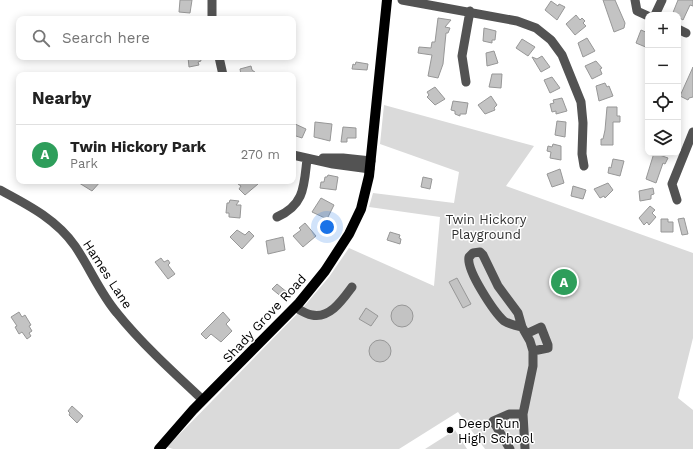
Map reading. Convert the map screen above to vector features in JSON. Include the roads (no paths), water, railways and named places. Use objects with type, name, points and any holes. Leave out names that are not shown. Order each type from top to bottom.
[{"type":"main road","name":"Shady Grove Road","points":[[159,449],[203,400],[295,307],[325,271],[349,234],[361,209],[371,165],[387,0]]},
{"type":"street","points":[[212,0],[212,16]]},
{"type":"street","points":[[402,0],[470,11],[527,24],[544,33],[557,47],[581,102],[583,123],[582,154],[584,166]]},
{"type":"street","points":[[635,0],[637,11],[645,15]]},
{"type":"street","points":[[657,12],[662,0]]},
{"type":"street","points":[[466,82],[462,56],[470,11]]},
{"type":"street","points":[[220,60],[222,72]]},
{"type":"street","points":[[677,200],[672,184],[693,132]]},
{"type":"street","points":[[296,156],[333,164],[371,165]]},
{"type":"street","points":[[277,217],[289,212],[299,200],[304,182],[307,159]]},
{"type":"street","name":"Hames Lane","points":[[0,190],[42,213],[62,230],[75,246],[98,287],[118,314],[203,400]]},
{"type":"street","points":[[525,449],[524,414],[533,366],[533,351],[524,330],[518,313],[498,286],[483,255],[480,252],[473,253],[469,257],[469,263],[484,294],[505,322],[524,330],[541,327],[548,348],[533,351]]},
{"type":"street","points":[[295,307],[312,315],[322,315],[334,309],[352,287]]},
{"type":"street","points":[[510,449],[493,421],[509,414],[524,414]]},
{"type":"place","name":"Twin Hickory Park","points":[[564,282]]},
{"type":"place","name":"Deep Run High School","points":[[450,430]]},
{"type":"park label","name":"Twin Hickory Playground","points":[[486,226]]}]
